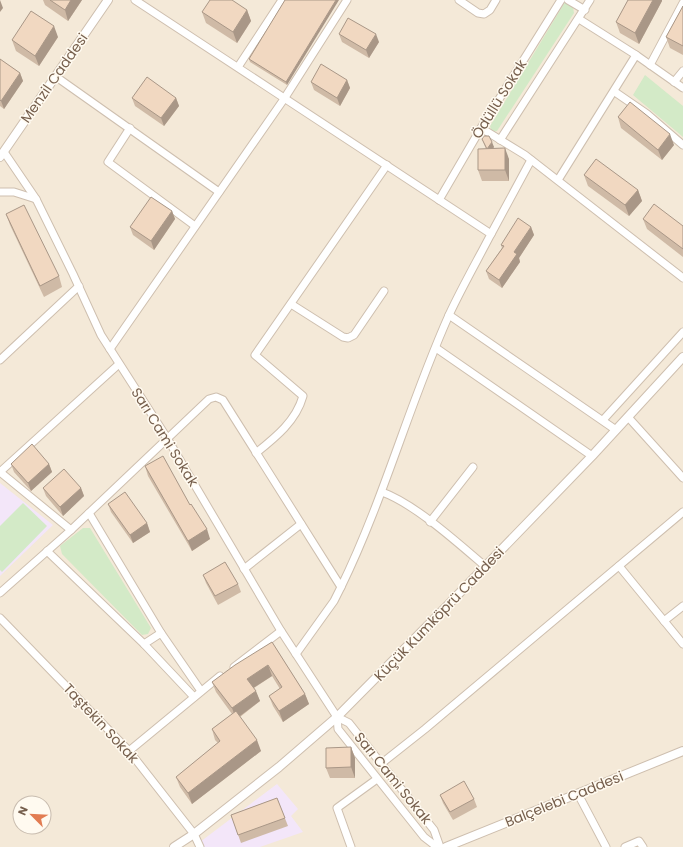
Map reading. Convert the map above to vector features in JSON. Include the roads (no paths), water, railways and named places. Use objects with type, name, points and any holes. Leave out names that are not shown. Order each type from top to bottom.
[{"type":"street","name":"Menzil Caddesi","points":[[1,153],[108,0]]},
{"type":"street","points":[[135,0],[491,234]]},
{"type":"street","points":[[238,67],[282,0]]},
{"type":"street","points":[[110,349],[284,99],[347,0]]},
{"type":"street","points":[[459,0],[478,13],[484,14],[490,10],[496,0]]},
{"type":"street","name":"Ödüllü Sokak","points":[[440,200],[481,128],[561,0]]},
{"type":"street","points":[[568,0],[585,10]]},
{"type":"street","points":[[500,140],[585,10],[590,0]]},
{"type":"street","points":[[650,64],[683,3]]},
{"type":"street","points":[[579,19],[650,64],[683,88]]},
{"type":"street","points":[[558,180],[615,92],[636,55]]},
{"type":"street","points":[[674,82],[683,71]]},
{"type":"street","points":[[55,76],[219,192]]},
{"type":"street","points":[[615,92],[647,114],[683,145]]},
{"type":"street","points":[[130,128],[108,162],[195,226]]},
{"type":"street","points":[[481,128],[531,160],[558,180],[683,278]]},
{"type":"street","name":"Sarı Cami Sokak","points":[[1,153],[36,199],[101,334],[167,438],[296,654],[337,717],[349,724],[382,763],[434,830],[438,847]]},
{"type":"street","points":[[296,654],[334,601],[353,563],[382,492],[449,315],[531,160]]},
{"type":"street","points":[[256,453],[281,433],[300,408],[303,396],[256,355],[387,165]]},
{"type":"street","points":[[0,192],[14,192],[36,199]]},
{"type":"street","points":[[0,360],[79,286]]},
{"type":"street","points":[[291,304],[343,337],[348,338],[354,335],[384,291]]},
{"type":"street","points":[[449,315],[616,430]]},
{"type":"street","points":[[603,420],[683,332]]},
{"type":"street","points":[[436,348],[592,456]]},
{"type":"street","name":"Küçük Kumköprü Caddesi","points":[[174,847],[194,834],[279,767],[337,717],[486,566],[592,456],[683,358]]},
{"type":"street","points":[[71,530],[0,472],[120,364]]},
{"type":"street","points":[[0,593],[71,530],[209,399],[216,397],[223,400],[341,587]]},
{"type":"street","points":[[628,417],[683,478]]},
{"type":"street","points":[[430,522],[473,467]]},
{"type":"street","points":[[382,492],[395,496],[486,566]]},
{"type":"street","points":[[382,763],[425,729],[683,512]]},
{"type":"street","points":[[89,513],[161,633],[201,691]]},
{"type":"street","points":[[244,569],[301,524]]},
{"type":"street","points":[[47,551],[144,644],[194,696]]},
{"type":"street","points":[[619,566],[683,644]]},
{"type":"street","points":[[664,621],[683,606]]},
{"type":"street","name":"Taştekin Sokak","points":[[0,618],[129,751],[194,834],[200,847]]},
{"type":"street","points":[[129,751],[194,696],[281,630]]},
{"type":"street","points":[[144,644],[161,633]]},
{"type":"street","name":"Sarı Cami Sokak","points":[[337,717],[338,729],[424,837],[438,847]]},
{"type":"street","name":"Balçelebi Caddesi","points":[[446,847],[683,751]]},
{"type":"street","points":[[350,847],[337,808],[377,779]]},
{"type":"street","points":[[578,794],[606,847]]},
{"type":"street","points":[[625,847],[639,841],[643,847]]}]
